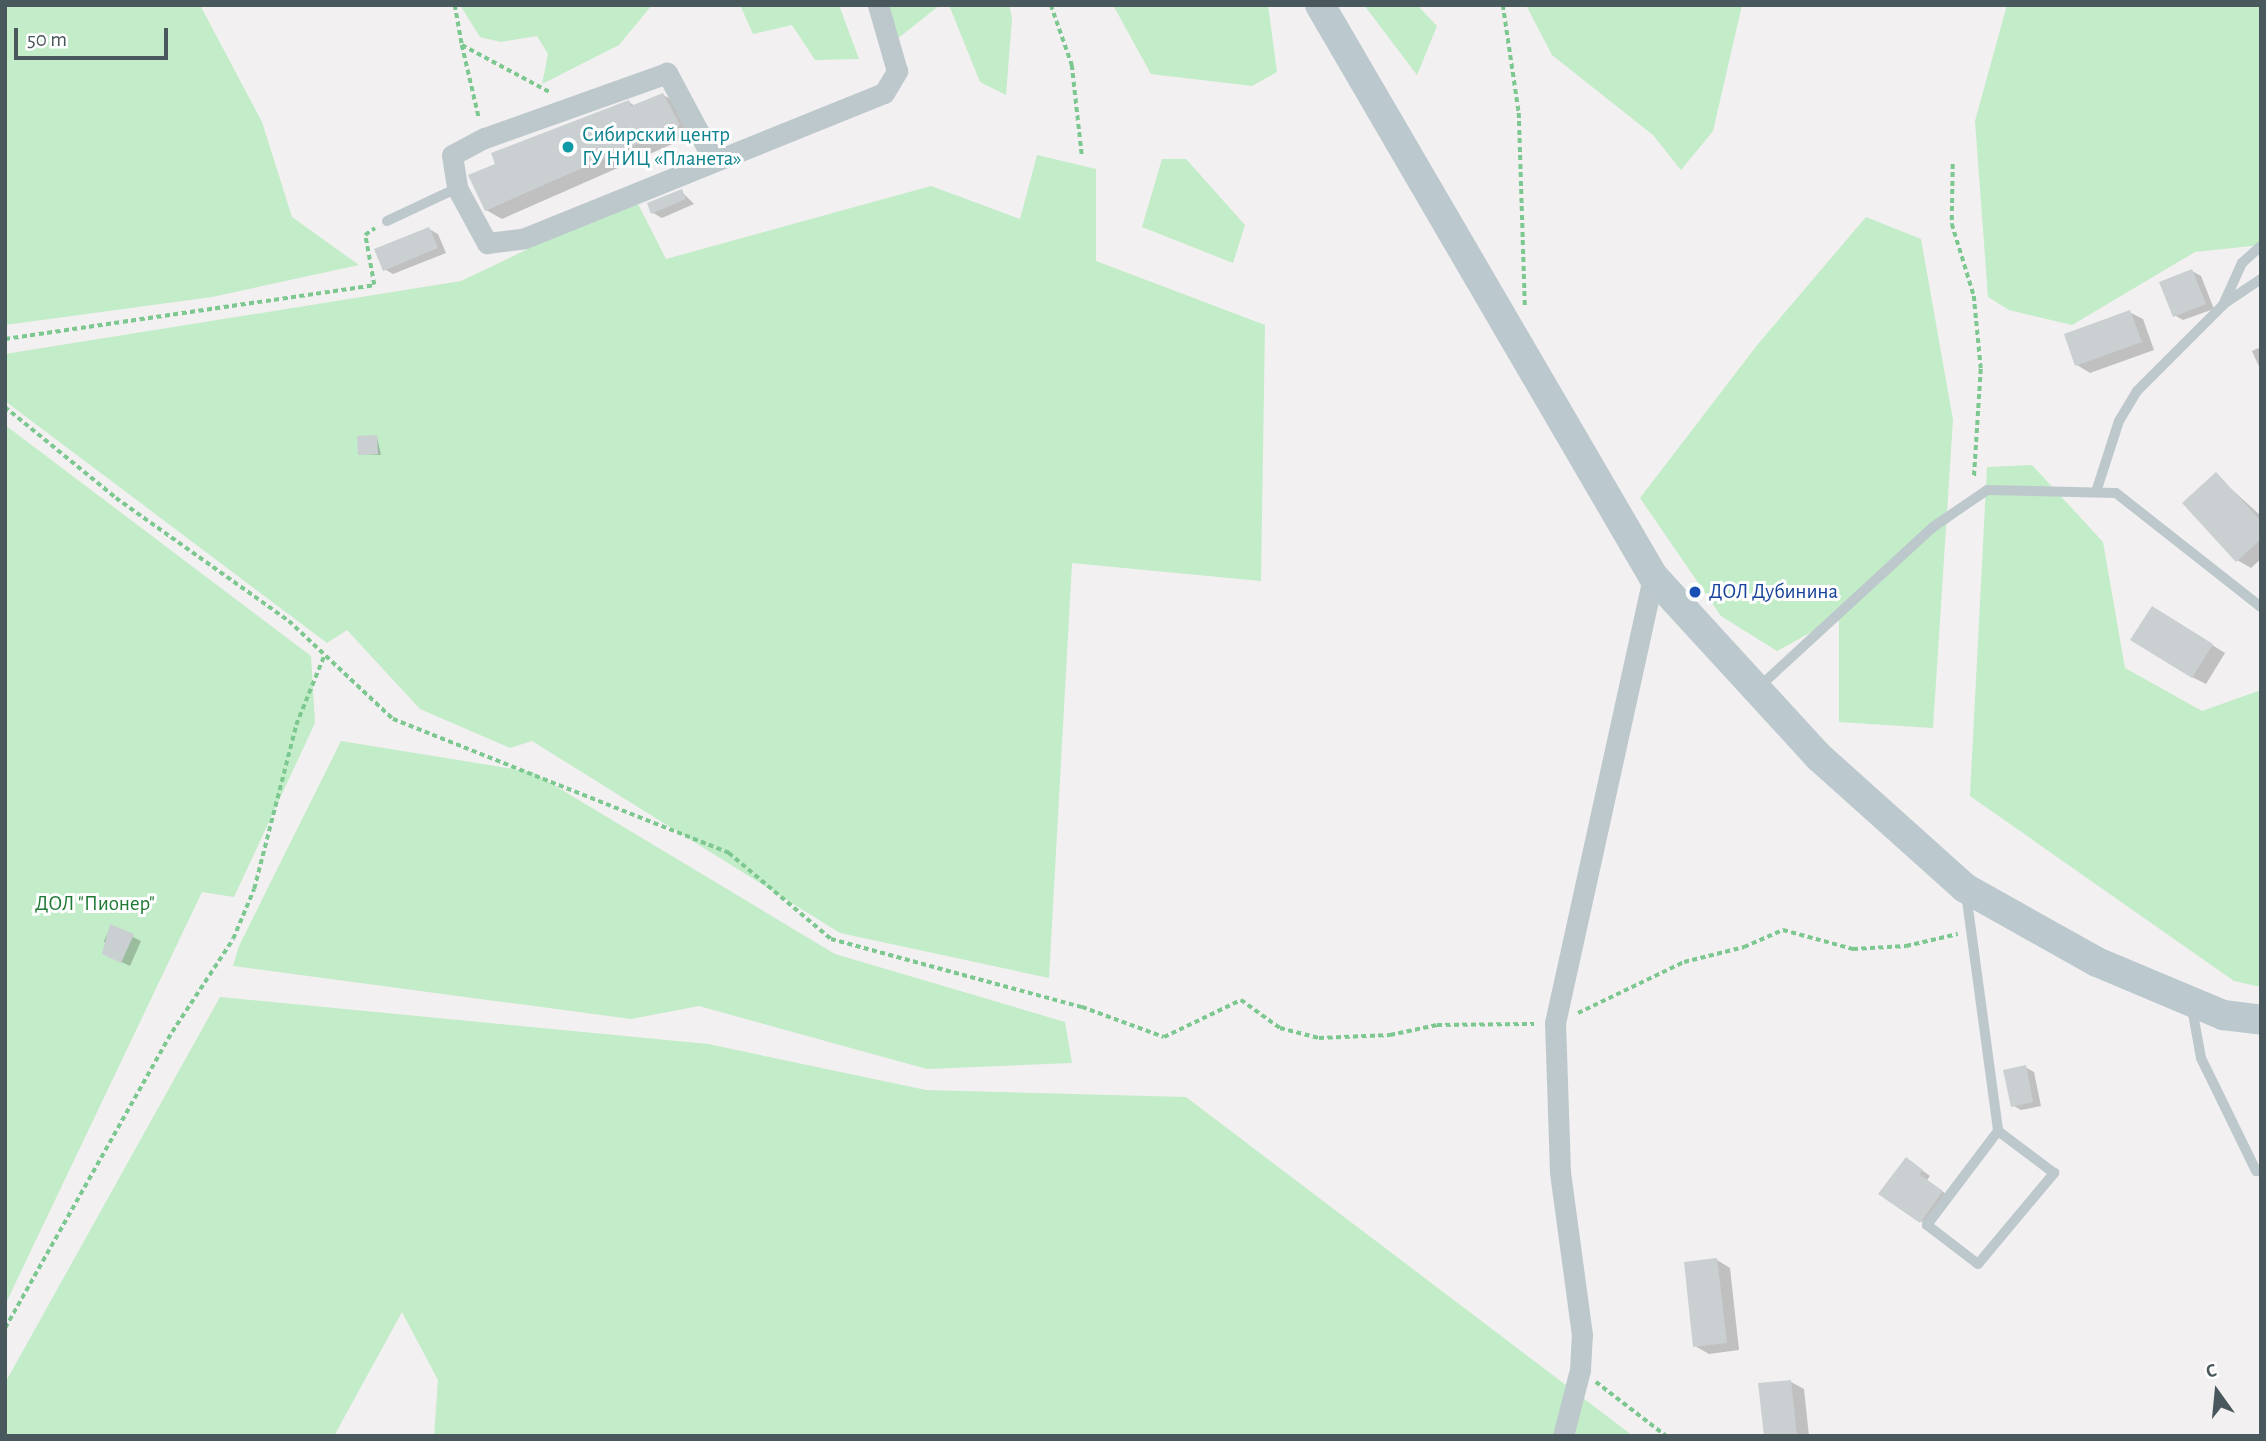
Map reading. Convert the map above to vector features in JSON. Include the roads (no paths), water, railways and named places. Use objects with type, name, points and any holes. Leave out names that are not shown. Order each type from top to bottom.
[{"type":"street","points":[[713,159],[667,73],[484,138],[452,155],[457,188],[487,243],[525,238],[713,159],[884,93],[897,71],[878,5]]},
{"type":"street","points":[[1320,5],[1653,576],[1819,757],[1965,888],[2096,962],[2223,1015],[2261,1020]]},
{"type":"street","points":[[1563,1436],[1580,1370],[1582,1335],[1560,1172],[1556,1023],[1653,576]]},
{"type":"lane","points":[[387,221],[457,188]]},
{"type":"lane","points":[[2222,305],[2242,263],[2261,246]]},
{"type":"lane","points":[[2096,492],[2119,421],[2137,391],[2222,305],[2261,279]]},
{"type":"lane","points":[[1756,689],[1973,495],[2024,488],[2116,493],[2261,607]]},
{"type":"lane","points":[[1965,888],[1998,1131],[1927,1225],[1978,1264],[2054,1173],[1998,1131]]},
{"type":"lane","points":[[2191,1002],[2201,1058],[2256,1171]]},
{"type":"place","name":"Сибирский центр ГУ НИЦ «Планета»","points":[[568,147]]},
{"type":"place","name":"ДОЛ Дубинина","points":[[1695,592]]},
{"type":"park label","name":"ДОЛ \"Пионер\"","points":[[95,904]]}]
